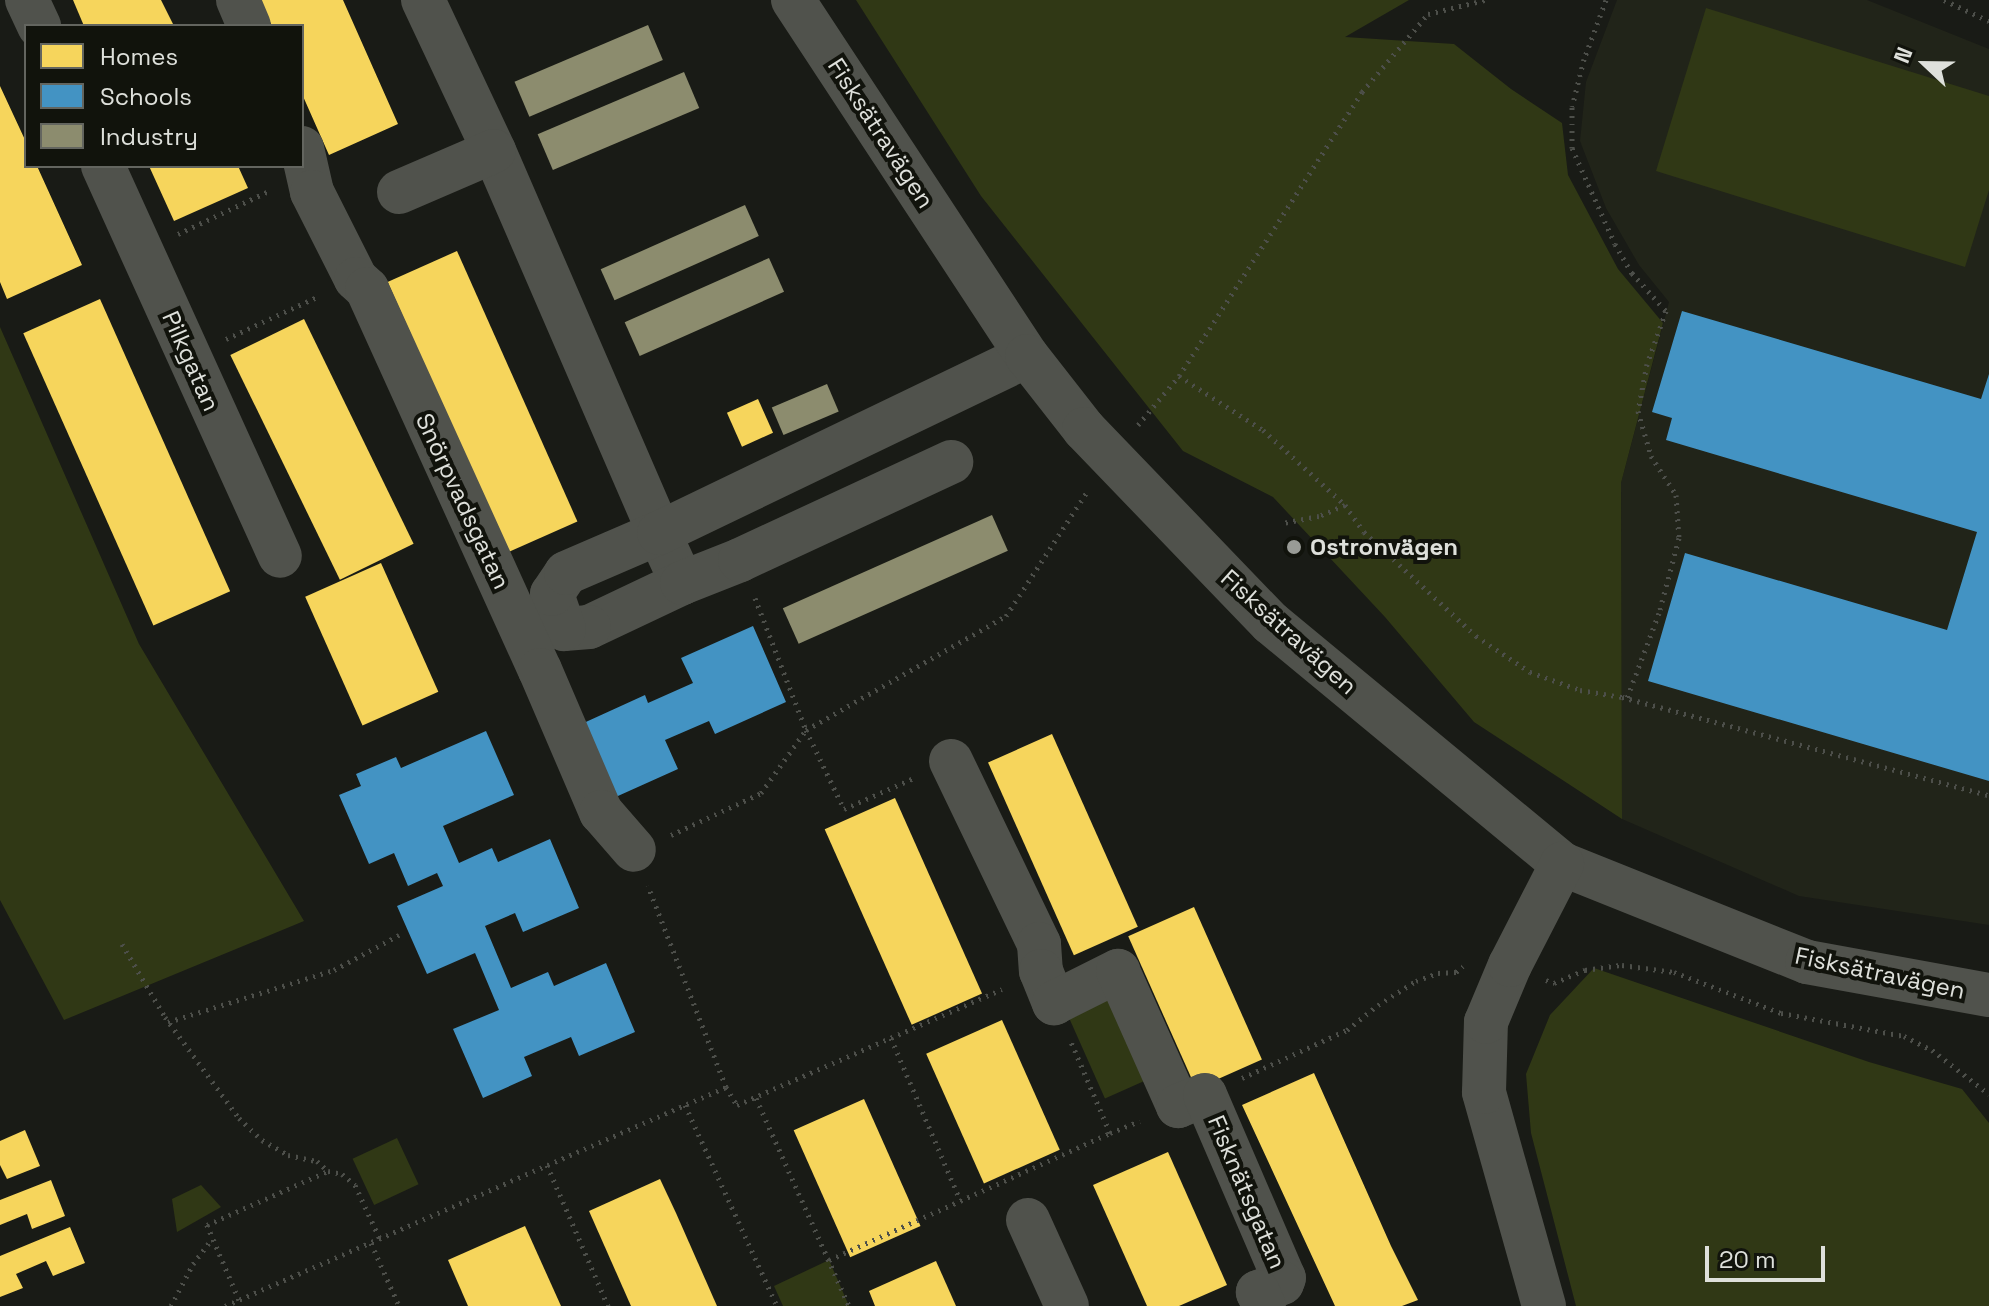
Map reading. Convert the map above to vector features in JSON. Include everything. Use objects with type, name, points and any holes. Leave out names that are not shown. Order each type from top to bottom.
[{"type":"street","points":[[27,0],[38,24]]},
{"type":"street","points":[[238,0],[248,24]]},
{"type":"street","points":[[423,0],[494,151],[682,583]]},
{"type":"street","name":"Fisksätravägen","points":[[793,0],[1027,356],[1084,429],[1271,623],[1562,864],[1807,962],[1989,995]]},
{"type":"street","points":[[399,192],[494,151]]},
{"type":"street","name":"Snörpvadsgatan","points":[[305,160],[312,192],[356,279],[367,289],[601,812],[634,850]]},
{"type":"street","name":"Pilkgatan","points":[[104,168],[280,556]]},
{"type":"street","points":[[951,462],[589,627],[564,629],[552,594],[566,573],[659,533],[1027,356]]},
{"type":"street","points":[[951,761],[1035,935],[1047,987]]},
{"type":"street","points":[[1544,1306],[1484,1092],[1486,1022],[1510,965],[1562,864]]},
{"type":"street","name":"Fisknätsgatan","points":[[1047,987],[1118,971],[1178,1106],[1205,1095],[1284,1278],[1282,1283],[1258,1292],[1264,1306]]},
{"type":"street","points":[[1028,1220],[1067,1306]]},
{"type":"path","points":[[1606,0],[1584,59],[1572,107],[1572,148],[1615,244],[1632,273],[1666,311],[1647,364],[1638,411],[1651,456],[1676,495],[1679,538],[1659,613],[1627,698]]},
{"type":"path","points":[[1944,0],[1989,21]]},
{"type":"path","points":[[141,251],[291,168]]},
{"type":"path","points":[[189,356],[356,279]]},
{"type":"path","points":[[1179,376],[1263,430],[1345,505],[1364,532],[1476,636],[1530,672],[1580,690],[1627,698],[1989,795]]},
{"type":"path","points":[[1282,523],[1319,516],[1345,505]]},
{"type":"path","points":[[740,560],[806,730],[844,809],[951,761]]},
{"type":"path","points":[[634,850],[726,1087],[737,1105],[891,1038],[1047,987],[1110,1133],[829,1260]]},
{"type":"path","points":[[168,1022],[334,970],[399,935]]},
{"type":"path","points":[[122,944],[168,1022],[239,1118],[262,1140],[288,1155],[317,1161],[328,1171],[342,1174],[355,1185],[380,1239]]},
{"type":"path","points":[[1205,1095],[1347,1030],[1378,1005],[1416,981],[1438,973],[1456,972],[1478,953],[1554,983],[1585,970],[1622,965],[1674,972],[1781,1013],[1904,1036],[1932,1050],[1989,1094]]},
{"type":"path","points":[[891,1038],[960,1200]]},
{"type":"path","points":[[225,1306],[726,1087]]},
{"type":"path","points":[[756,1098],[849,1306]]},
{"type":"path","points":[[685,1105],[777,1306]]},
{"type":"path","points":[[547,1165],[608,1306]]},
{"type":"path","points":[[239,1300],[207,1225],[328,1171]]},
{"type":"path","points":[[171,1306],[193,1264],[212,1238]]},
{"type":"path","points":[[371,1243],[399,1306]]},
{"type":"shaded area","points":[[1617,0],[1867,0],[1989,49],[1989,925],[1799,896],[1622,819],[1621,483],[1669,302],[1639,265],[1606,208],[1580,141],[1586,82]]},
{"type":"green space","points":[[856,0],[1409,0],[1345,37],[1454,44],[1511,89],[1562,123],[1568,175],[1618,269],[1663,323],[1621,483],[1622,819],[1474,722],[1385,617],[1273,497],[1183,451],[981,196]]},
{"type":"green space","points":[[1706,8],[1989,96],[1989,190],[1965,267],[1656,171]]},
{"type":"green space","points":[[0,327],[139,644],[304,921],[64,1020],[0,900]]},
{"type":"green space","points":[[1594,968],[1869,1062],[1962,1089],[1989,1123],[1989,1306],[1576,1306],[1531,1133],[1526,1074],[1550,1015]]},
{"type":"green space","points":[[1119,985],[1159,1075],[1105,1099],[1065,1009]]},
{"type":"green space","points":[[397,1138],[419,1184],[374,1205],[353,1159]]},
{"type":"green space","points":[[201,1185],[221,1207],[177,1232],[172,1199]]},
{"type":"green space","points":[[829,1260],[849,1306],[783,1306],[774,1286]]},
{"type":"building: Homes","points":[[73,0],[161,0],[173,24],[83,24]]},
{"type":"building: Homes","points":[[260,0],[343,0],[398,124],[329,155],[304,99],[304,24],[271,24]]},
{"type":"building: Homes","points":[[0,86],[24,138],[24,168],[38,168],[82,265],[7,299],[0,282]]},
{"type":"building: Homes","points":[[150,168],[239,168],[248,188],[174,221]]},
{"type":"building: Homes","points":[[457,251],[577,521],[508,552],[388,282]]},
{"type":"building: Homes","points":[[100,299],[230,591],[153,626],[23,333]]},
{"type":"building: Homes","points":[[304,319],[414,544],[340,580],[230,355]]},
{"type":"building: Homes","points":[[758,399],[773,433],[742,447],[727,413]]},
{"type":"building: Homes","points":[[381,563],[438,692],[363,726],[305,597]]},
{"type":"building: Homes","points":[[1052,734],[1138,927],[1074,955],[988,762]]},
{"type":"building: Homes","points":[[895,798],[982,993],[912,1025],[825,829]]},
{"type":"building: Homes","points":[[1194,907],[1262,1060],[1196,1089],[1128,936]]},
{"type":"building: Homes","points":[[1002,1020],[1060,1150],[984,1183],[926,1054]]},
{"type":"building: Homes","points":[[1314,1073],[1418,1300],[1402,1306],[1335,1306],[1242,1105]]},
{"type":"building: Homes","points":[[864,1099],[921,1226],[850,1257],[794,1130]]},
{"type":"building: Homes","points":[[25,1130],[40,1166],[7,1179],[0,1165],[0,1141]]},
{"type":"building: Homes","points":[[1168,1152],[1227,1285],[1179,1306],[1147,1306],[1093,1185]]},
{"type":"building: Homes","points":[[660,1179],[717,1306],[631,1306],[589,1211]]},
{"type":"building: Homes","points":[[51,1180],[65,1216],[32,1229],[27,1214],[0,1225],[0,1200]]},
{"type":"building: Homes","points":[[525,1226],[561,1306],[468,1306],[448,1260]]},
{"type":"building: Homes","points":[[70,1227],[85,1263],[53,1276],[46,1261],[16,1274],[23,1288],[0,1297],[0,1256]]},
{"type":"building: Homes","points":[[936,1261],[956,1306],[875,1306],[869,1291]]},
{"type":"building: Schools","points":[[1682,311],[1981,399],[1989,374],[1989,781],[1648,681],[1685,553],[1947,630],[1977,532],[1666,440],[1672,418],[1652,412]]},
{"type":"building: Schools","points":[[753,626],[786,702],[715,734],[709,721],[665,740],[678,769],[609,800],[577,726],[645,695],[648,703],[693,683],[681,658]]},
{"type":"building: Schools","points":[[486,731],[514,795],[443,826],[459,863],[492,848],[498,862],[550,839],[579,908],[523,932],[515,913],[485,926],[511,988],[548,972],[554,986],[606,963],[635,1032],[579,1056],[571,1037],[524,1057],[532,1076],[483,1098],[453,1029],[499,1010],[475,953],[427,974],[397,906],[443,886],[437,873],[408,886],[394,853],[369,864],[339,795],[361,786],[356,774],[396,757],[401,768]]},
{"type":"building: Industry","points":[[648,25],[663,60],[529,117],[515,82]]},
{"type":"building: Industry","points":[[684,72],[699,108],[553,170],[538,134]]},
{"type":"building: Industry","points":[[745,205],[759,236],[614,300],[601,269]]},
{"type":"building: Industry","points":[[769,258],[784,292],[640,356],[625,322]]},
{"type":"building: Industry","points":[[827,384],[839,412],[783,435],[772,407]]},
{"type":"building: Industry","points":[[992,515],[1008,551],[799,644],[783,608]]},
{"type":"place","name":"Ostronvägen","points":[[1294,547]]}]
